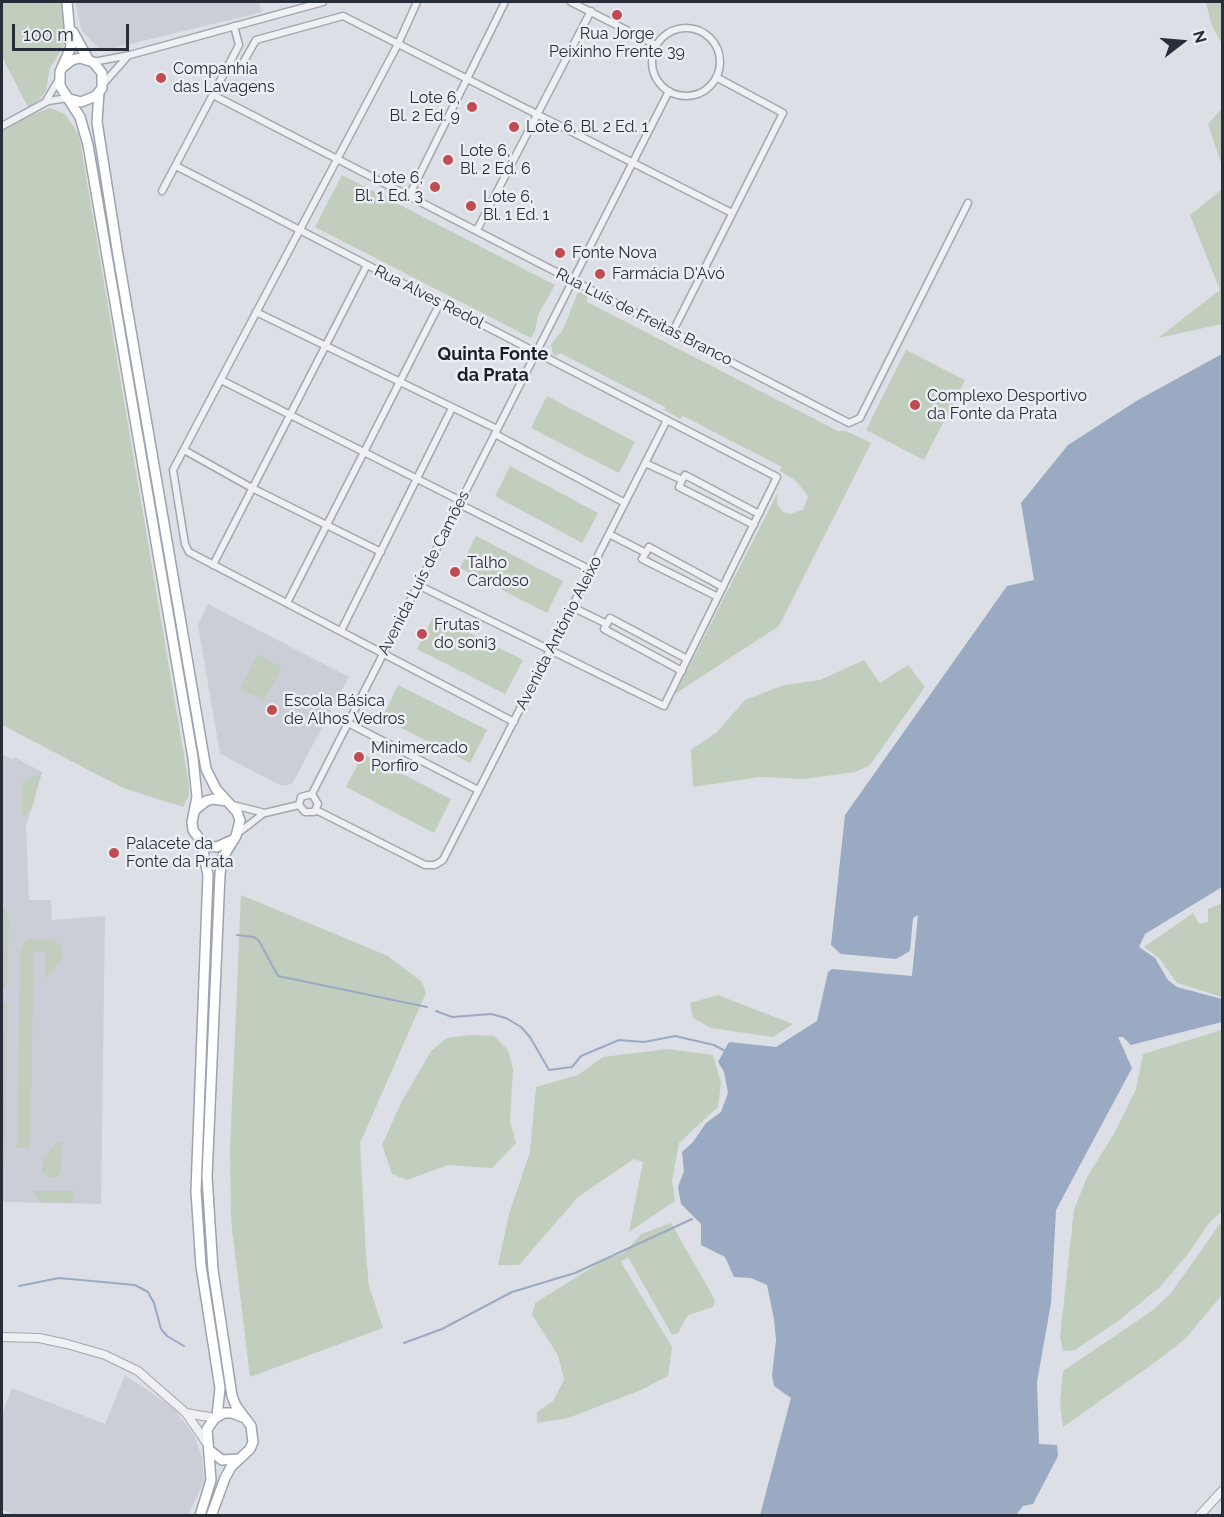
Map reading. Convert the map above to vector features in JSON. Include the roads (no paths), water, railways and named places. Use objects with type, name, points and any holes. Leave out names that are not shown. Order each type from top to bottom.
[{"type":"main road","points":[[68,2],[71,47],[60,76],[60,86],[69,99],[87,138],[193,758],[197,797],[192,822],[193,831],[201,841],[208,875],[196,1191],[201,1266],[219,1388],[216,1417],[207,1429],[210,1486],[200,1515]]},
{"type":"main road","points":[[71,24],[91,60],[102,73],[97,122],[201,740],[210,779],[230,803],[240,820],[234,838],[223,858],[219,889],[207,1177],[213,1270],[231,1387],[236,1406],[254,1433],[253,1442],[245,1455],[238,1459],[225,1478],[211,1515]]},
{"type":"main road","points":[[60,76],[72,60],[91,60]]},
{"type":"main road","points":[[69,99],[87,102],[100,90]]},
{"type":"main road","points":[[195,810],[206,801],[220,799],[230,803]]},
{"type":"main road","points":[[201,841],[217,847],[234,838]]},
{"type":"main road","points":[[216,1417],[232,1413],[246,1419]]},
{"type":"main road","points":[[208,1446],[222,1460],[238,1459]]},
{"type":"street","points":[[91,60],[130,55],[323,2]]},
{"type":"street","points":[[417,2],[398,44],[173,470],[189,552],[514,722]]},
{"type":"street","points":[[409,196],[505,2]]},
{"type":"street","points":[[571,2],[656,45]]},
{"type":"street","points":[[477,230],[591,11]]},
{"type":"street","points":[[230,63],[240,68],[256,40],[343,16],[732,213]]},
{"type":"street","points":[[162,191],[239,45],[234,26]]},
{"type":"street","points":[[684,27],[707,34],[719,54],[716,77],[701,92],[679,95],[669,91],[655,76],[652,55],[656,45],[673,30],[684,27]]},
{"type":"street","points":[[100,90],[113,70],[130,55]]},
{"type":"street","points":[[2,126],[48,99],[60,76]]},
{"type":"street","points":[[673,331],[783,113],[716,77]]},
{"type":"street","name":"Avenida Luís de Camões","points":[[312,794],[669,91]]},
{"type":"street","name":"Rua Luís de Freitas Branco","points":[[213,95],[849,423],[860,418],[968,203]]},
{"type":"street","points":[[40,105],[69,99]]},
{"type":"street","name":"Rua Alves Redol","points":[[176,166],[777,477],[759,514]]},
{"type":"street","points":[[213,565],[367,265]]},
{"type":"street","points":[[287,603],[440,303]]},
{"type":"street","points":[[256,312],[452,408],[625,503]]},
{"type":"street","points":[[221,380],[591,570]]},
{"type":"street","points":[[341,631],[452,408]]},
{"type":"street","name":"Avenida António Aleixo","points":[[316,810],[425,866],[439,862],[451,845],[667,420]]},
{"type":"street","points":[[184,450],[252,488],[381,552]]},
{"type":"street","points":[[645,463],[682,480]]},
{"type":"street","points":[[418,585],[664,706],[682,671],[687,659],[754,525],[759,514],[685,475],[679,487],[754,525]]},
{"type":"street","points":[[609,534],[645,553]]},
{"type":"street","points":[[718,597],[642,559],[645,553],[649,548],[723,587]]},
{"type":"street","points":[[572,607],[607,624]]},
{"type":"street","points":[[682,671],[604,629],[610,618],[687,659]]},
{"type":"street","points":[[348,723],[478,790]]},
{"type":"street","points":[[312,794],[318,801],[316,810],[305,812],[299,805],[301,797],[312,794]]},
{"type":"street","points":[[230,803],[265,813]]},
{"type":"street","points":[[234,838],[265,813],[299,805]]},
{"type":"street","points":[[2,1337],[39,1338],[105,1355],[138,1371],[186,1413],[208,1446]]},
{"type":"street","points":[[186,1413],[216,1417]]},
{"type":"street","points":[[1199,1515],[1222,1491]]},
{"type":"water","points":[[1222,354],[1222,887],[1145,934],[1139,947],[1155,958],[1168,980],[1177,987],[1222,999],[1222,1022],[1131,1045],[1123,1037],[1118,1037],[1132,1068],[1056,1210],[1051,1303],[1037,1382],[1039,1444],[1057,1445],[1058,1456],[1033,1504],[1023,1506],[1016,1515],[760,1515],[791,1398],[774,1386],[772,1375],[776,1340],[767,1285],[751,1278],[734,1277],[725,1257],[701,1245],[701,1224],[681,1204],[678,1187],[684,1171],[682,1152],[693,1142],[706,1123],[721,1112],[728,1093],[724,1072],[718,1062],[729,1042],[776,1047],[817,1021],[828,972],[832,969],[912,976],[918,915],[913,918],[910,951],[896,959],[841,954],[831,945],[845,815],[1007,586],[1034,580],[1021,503],[1068,445],[1138,400]]},
{"type":"waterway","points":[[237,935],[254,937],[259,941],[278,976],[427,1007]]},
{"type":"waterway","points":[[436,1011],[452,1017],[491,1014],[506,1018],[521,1027],[530,1037],[549,1070],[572,1067],[581,1056],[619,1040],[644,1042],[675,1036],[714,1045],[727,1052]]},
{"type":"waterway","points":[[404,1343],[442,1329],[512,1292],[575,1273],[692,1219]]},
{"type":"waterway","points":[[19,1286],[59,1278],[135,1285],[148,1292],[154,1303],[161,1329],[167,1336],[184,1346]]},
{"type":"place","name":"Rua Jorge Peixinho Frente 39","points":[[617,15]]},
{"type":"place","name":"Companhia das Lavagens","points":[[161,78]]},
{"type":"place","name":"Lote 6, Bl. 2 Ed. 9","points":[[472,107]]},
{"type":"place","name":"Lote 6, Bl. 2 Ed. 1","points":[[514,127]]},
{"type":"place","name":"Lote 6, Bl. 2 Ed. 6","points":[[448,160]]},
{"type":"place","name":"Lote 6, Bl. 1 Ed. 3","points":[[435,187]]},
{"type":"place","name":"Lote 6, Bl. 1 Ed. 1","points":[[471,206]]},
{"type":"place","name":"Fonte Nova","points":[[560,253]]},
{"type":"place","name":"Farmácia D'Avó","points":[[600,274]]},
{"type":"place","name":"Complexo Desportivo da Fonte da Prata","points":[[915,405]]},
{"type":"place","name":"Talho Cardoso","points":[[455,572]]},
{"type":"place","name":"Frutas do soni3","points":[[422,634]]},
{"type":"place","name":"Escola Básica de Alhos Vedros","points":[[272,710]]},
{"type":"place","name":"Minimercado Porfiro","points":[[359,757]]},
{"type":"place","name":"Palacete da Fonte da Prata","points":[[114,853]]},
{"type":"district","name":"Quinta Fonte da Prata","points":[[493,365]]}]
